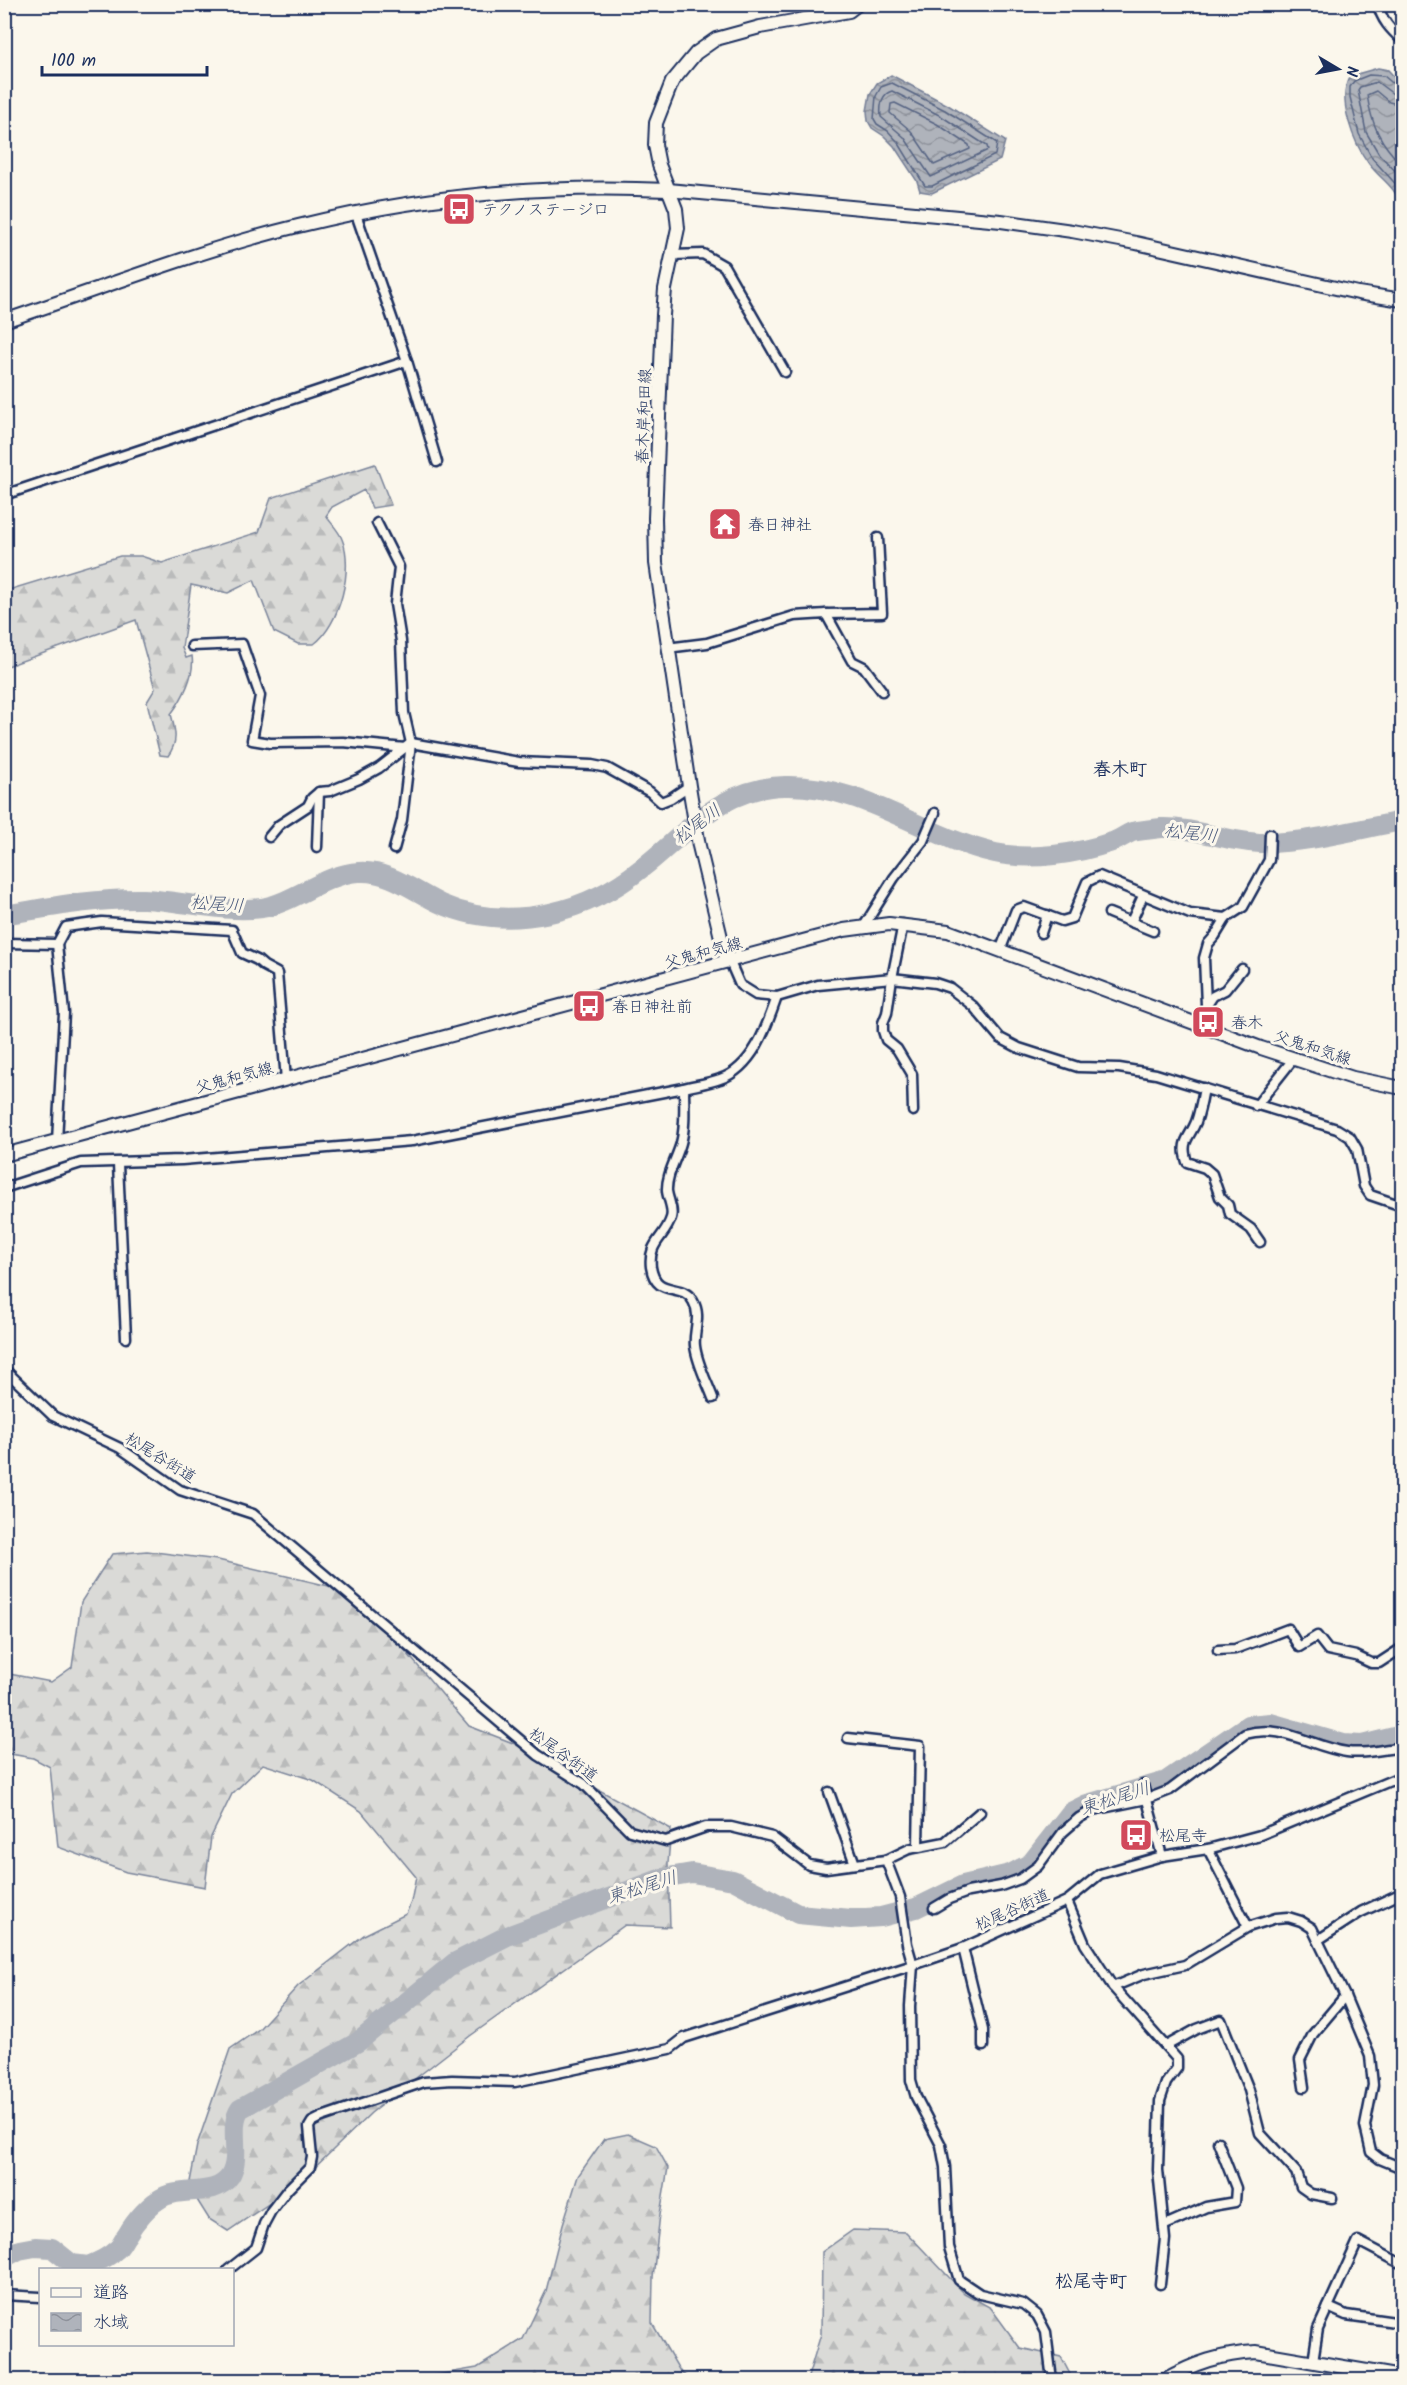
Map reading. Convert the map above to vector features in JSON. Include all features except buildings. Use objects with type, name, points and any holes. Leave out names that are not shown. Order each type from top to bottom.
[{"type":"main road","name":"春木岸和田線","points":[[730,962],[725,954],[699,846],[656,562],[663,315],[665,289],[678,228],[676,209],[659,165],[655,145],[656,123],[672,82],[696,53],[716,39],[760,27],[849,11],[858,4]]},
{"type":"main road","points":[[4,321],[298,226],[411,204],[538,190],[617,187],[1002,221],[1072,231],[1358,293],[1402,300]]},
{"type":"main road","name":"父鬼和気線","points":[[4,1155],[864,926],[903,924],[948,931],[1294,1058],[1353,1078],[1402,1088]]},
{"type":"main road","points":[[1164,2380],[1186,2367],[1209,2358],[1233,2353],[1256,2352],[1402,2377]]},
{"type":"street","points":[[1378,4],[1380,13],[1391,30],[1402,40]]},
{"type":"street","points":[[356,214],[406,361],[437,462]]},
{"type":"street","points":[[673,255],[703,254],[724,266],[785,372]]},
{"type":"street","points":[[4,495],[406,361]]},
{"type":"street","points":[[377,523],[399,567],[395,604],[401,641],[408,746],[402,820],[394,849]]},
{"type":"street","points":[[668,648],[707,643],[794,616],[882,613],[878,538]]},
{"type":"street","points":[[826,614],[852,661],[864,667],[882,691]]},
{"type":"street","points":[[192,646],[242,644],[260,696],[252,740],[270,743],[343,742],[408,746],[519,762],[592,765],[607,768],[650,792],[661,802],[690,792]]},
{"type":"street","points":[[269,837],[279,825],[308,806],[319,792],[330,791],[359,779],[379,768],[408,746]]},
{"type":"street","points":[[317,848],[319,792]]},
{"type":"street","points":[[864,926],[894,878],[923,841],[934,815]]},
{"type":"street","points":[[1201,1024],[1206,1005],[1208,944],[1227,918],[1243,907],[1269,860],[1270,834]]},
{"type":"street","points":[[1000,951],[1016,910],[1024,907],[1062,921],[1072,918],[1087,882],[1099,876],[1106,869]]},
{"type":"street","points":[[1099,876],[1190,914],[1227,918]]},
{"type":"street","points":[[1131,922],[1143,896]]},
{"type":"street","points":[[1109,913],[1153,931]]},
{"type":"street","points":[[1041,933],[1047,915]]},
{"type":"street","points":[[57,1141],[64,1013],[57,944],[66,927],[81,924],[124,923],[232,930],[242,953],[277,973],[286,1080]]},
{"type":"street","points":[[903,924],[883,1031],[886,1040],[897,1049],[912,1074],[913,1111]]},
{"type":"street","points":[[4,943],[57,944]]},
{"type":"street","points":[[730,962],[740,985],[756,995],[777,997],[818,985],[892,978],[935,983],[950,988],[973,1006],[1000,1038],[1019,1048],[1077,1067],[1119,1068],[1156,1074],[1337,1130],[1350,1137],[1357,1149],[1364,1186],[1370,1195],[1402,1206]]},
{"type":"street","points":[[1206,1005],[1213,996],[1225,990],[1242,969]]},
{"type":"street","points":[[4,1188],[81,1163],[118,1164],[412,1141],[684,1088],[722,1078],[735,1071],[765,1030],[777,997]]},
{"type":"street","points":[[1256,1106],[1294,1058]]},
{"type":"street","points":[[684,1088],[684,1127],[667,1191],[673,1215],[667,1229],[654,1245],[651,1267],[655,1280],[661,1287],[684,1293],[693,1299],[698,1314],[695,1345],[713,1398]]},
{"type":"street","points":[[1204,1088],[1196,1123],[1185,1140],[1183,1152],[1187,1162],[1205,1168],[1212,1174],[1220,1197],[1228,1205],[1230,1215],[1251,1229],[1260,1242]]},
{"type":"street","points":[[118,1164],[126,1338]]},
{"type":"street","name":"松尾谷街道","points":[[4,1369],[53,1416],[120,1448],[180,1490],[253,1514],[538,1755],[584,1784],[630,1831],[666,1841],[706,1827],[731,1827],[772,1837],[809,1865],[826,1868],[886,1860],[918,1847],[945,1842],[980,1812]]},
{"type":"street","points":[[1218,1650],[1235,1649],[1288,1629],[1299,1647],[1317,1636],[1328,1650],[1356,1656],[1371,1663],[1378,1663],[1402,1648]]},
{"type":"street","points":[[934,1908],[968,1892],[1001,1886],[1020,1879],[1038,1866],[1063,1832],[1078,1818],[1093,1810],[1145,1792],[1170,1790],[1245,1734],[1257,1730],[1287,1733],[1346,1752],[1402,1748]]},
{"type":"street","points":[[848,1738],[920,1746],[918,1847]]},
{"type":"street","name":"松尾谷街道","points":[[231,2268],[256,2248],[271,2211],[288,2189],[310,2167],[312,2157],[309,2127],[312,2122],[322,2116],[423,2082],[452,2080],[515,2082],[670,2049],[684,2038],[963,1948],[1067,1901],[1100,1874],[1162,1856],[1208,1849],[1260,1835],[1402,1776]]},
{"type":"street","points":[[829,1792],[855,1864]]},
{"type":"street","points":[[1145,1792],[1162,1856]]},
{"type":"street","points":[[1208,1849],[1248,1927]]},
{"type":"street","points":[[886,1860],[900,1897],[913,1965],[909,2027],[911,2080],[916,2097],[941,2145],[945,2167],[949,2247],[959,2280],[980,2294],[1023,2304],[1037,2315],[1046,2332],[1052,2380]]},
{"type":"street","points":[[1318,1940],[1361,1912],[1402,1893]]},
{"type":"street","points":[[1067,1901],[1085,1944],[1113,1988],[1177,2059],[1177,2068],[1166,2083],[1160,2101],[1158,2170],[1165,2225],[1160,2284]]},
{"type":"street","points":[[1113,1988],[1144,1974],[1185,1965],[1248,1927],[1276,1917],[1288,1917],[1301,1921],[1312,1928],[1345,1996],[1370,2056],[1372,2085],[1365,2126],[1371,2152],[1380,2159],[1402,2168]]},
{"type":"street","points":[[963,1948],[983,2030],[983,2046]]},
{"type":"street","points":[[1304,2087],[1300,2060],[1313,2034],[1345,1996]]},
{"type":"street","points":[[1166,2046],[1197,2029],[1221,2020],[1249,2090],[1260,2133],[1296,2172],[1301,2187],[1311,2194],[1332,2198]]},
{"type":"street","points":[[1165,2225],[1206,2206],[1235,2202],[1236,2188],[1218,2142]]},
{"type":"street","points":[[1313,2361],[1318,2329],[1358,2241],[1402,2264]]},
{"type":"street","points":[[4,2295],[39,2297]]},
{"type":"street","points":[[1328,2307],[1346,2315],[1402,2323]]},
{"type":"green space","points":[[375,464],[391,505],[372,508],[364,490],[332,507],[326,516],[342,539],[345,551],[345,580],[331,624],[314,644],[298,644],[274,632],[254,580],[228,593],[191,585],[182,648],[186,658],[192,656],[192,671],[184,694],[171,714],[175,740],[168,756],[160,755],[147,702],[155,689],[136,620],[5,667],[5,591],[120,556],[141,556],[162,563],[259,532],[271,498]]},
{"type":"green space","points":[[147,1551],[218,1560],[333,1587],[396,1640],[469,1726],[513,1743],[671,1829],[668,1863],[670,1927],[625,1925],[470,2036],[371,2113],[297,2185],[228,2231],[209,2219],[189,2187],[197,2145],[230,2049],[259,2029],[298,1986],[364,1935],[406,1914],[416,1877],[361,1811],[313,1780],[263,1764],[232,1794],[211,1837],[205,1887],[126,1872],[58,1847],[50,1767],[33,1758],[5,1753],[4,1673],[51,1682],[72,1667],[81,1602],[112,1554]]},
{"type":"green space","points":[[628,2134],[656,2146],[668,2168],[653,2278],[652,2323],[681,2373],[692,2380],[408,2380],[477,2368],[523,2339],[546,2291],[578,2176],[604,2139]]},
{"type":"green space","points":[[853,2230],[906,2232],[964,2293],[991,2308],[1020,2348],[1061,2357],[1073,2380],[807,2380],[821,2334],[822,2252]]},
{"type":"green space","points":[[218,2375],[250,2380],[178,2380],[181,2378]]},
{"type":"water","points":[[1378,68],[1388,70],[1402,85],[1402,208],[1392,188],[1363,155],[1346,109],[1346,86],[1350,76]]},
{"type":"water","points":[[891,75],[948,105],[1005,141],[1000,160],[932,193],[920,191],[917,181],[894,146],[872,128],[868,121],[870,94],[877,83]]},
{"type":"waterway","name":"松尾川","points":[[4,915],[74,904],[126,899],[159,900],[233,909],[262,908],[287,900],[334,878],[346,874],[370,872],[391,878],[441,904],[467,913],[508,918],[536,916],[574,906],[610,890],[632,876],[691,826],[724,803],[762,788],[785,786],[841,793],[969,845],[995,853],[1024,856],[1054,855],[1084,850],[1115,841],[1132,832],[1161,828],[1174,828],[1238,841],[1264,843],[1316,838],[1402,821]]},
{"type":"waterway","name":"東松尾川","points":[[4,2258],[19,2250],[35,2247],[52,2248],[72,2264],[88,2266],[107,2257],[119,2247],[143,2213],[159,2199],[173,2193],[209,2189],[224,2183],[230,2176],[235,2159],[235,2124],[240,2109],[358,2042],[454,1963],[507,1936],[662,1878],[692,1873],[733,1880],[798,1914],[851,1919],[881,1917],[916,1908],[963,1885],[1010,1874],[1031,1863],[1071,1812],[1087,1804],[1166,1781],[1248,1725],[1271,1723],[1344,1744],[1362,1745],[1402,1735]]},
{"type":"place","name":"テクノステージ口","points":[[459,209]]},
{"type":"place","name":"春日神社","points":[[725,524]]},
{"type":"place","name":"春日神社前","points":[[589,1006]]},
{"type":"place","name":"春木","points":[[1208,1022]]},
{"type":"place","name":"松尾寺","points":[[1136,1835]]},
{"type":"district","name":"春木町","points":[[1120,769]]},
{"type":"district","name":"松尾寺町","points":[[1091,2281]]}]
